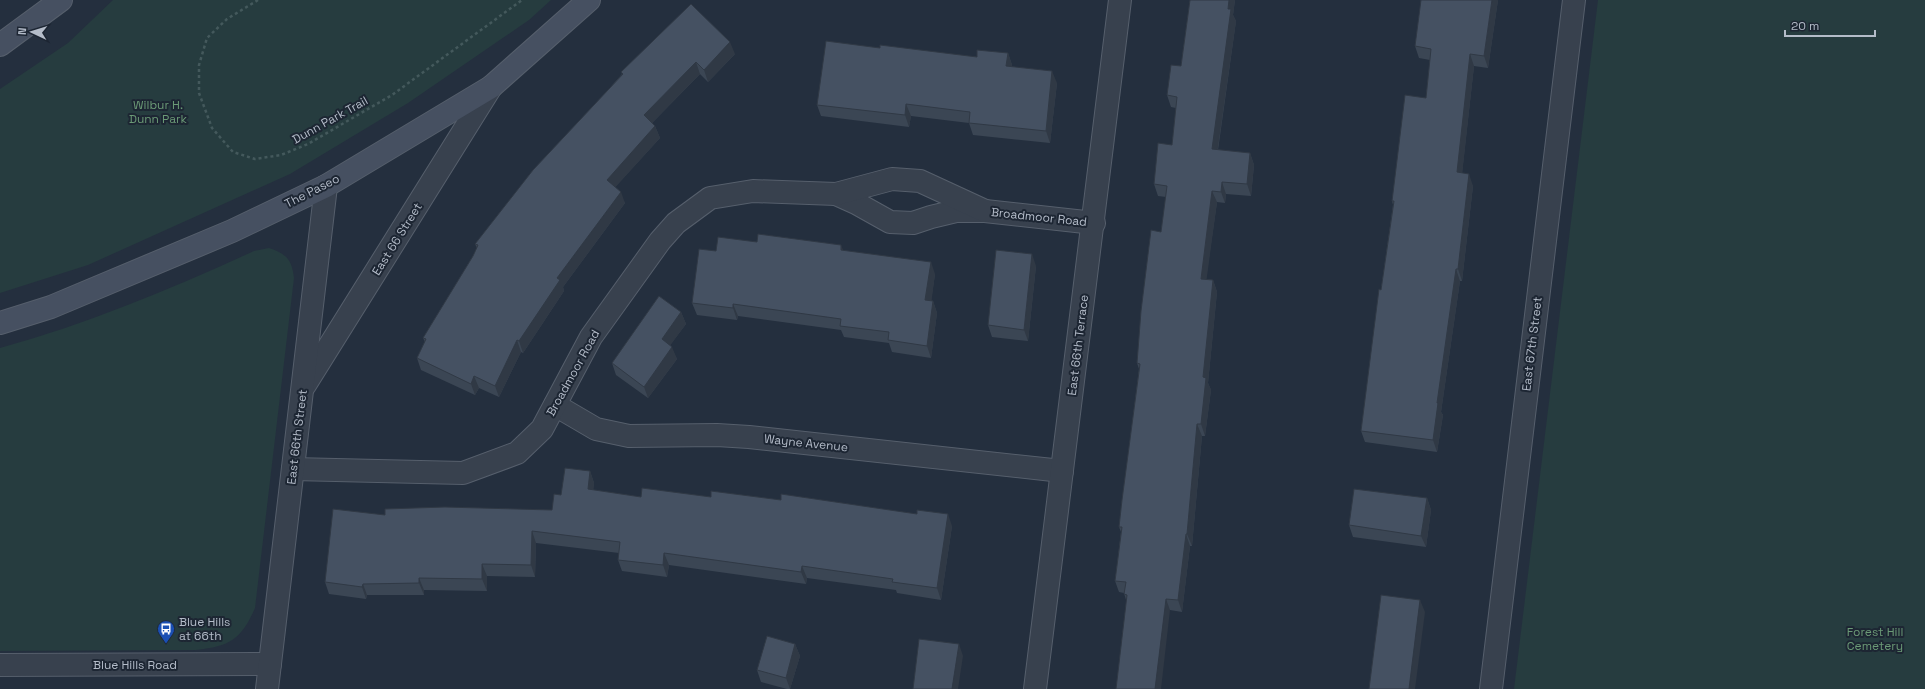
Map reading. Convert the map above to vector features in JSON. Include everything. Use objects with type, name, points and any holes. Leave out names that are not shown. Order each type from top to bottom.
[{"type":"main road","points":[[0,45],[61,0]]},
{"type":"main road","name":"The Paseo","points":[[0,323],[51,307],[232,230],[326,186],[491,87],[589,0]]},
{"type":"street","name":"East 66th Terrace","points":[[1035,689],[1094,223],[1120,0]]},
{"type":"street","name":"East 67th Street","points":[[1491,689],[1574,0]]},
{"type":"street","name":"East 66 Street","points":[[303,389],[491,87]]},
{"type":"street","name":"Broadmoor Road","points":[[293,469],[463,473],[517,453],[542,429],[591,337],[660,240],[676,223],[710,198],[752,192],[836,194],[892,179],[920,181],[985,211]]},
{"type":"street","name":"East 66th Street","points":[[267,689],[326,186]]},
{"type":"street","name":"Broadmoor Road","points":[[836,194],[856,203],[890,222],[913,223],[956,211],[985,211],[1094,223]]},
{"type":"street","name":"Wayne Avenue","points":[[555,405],[596,429],[629,436],[718,435],[749,437],[1062,471]]},
{"type":"street","name":"Blue Hills Road","points":[[0,665],[270,664]]},
{"type":"path","name":"Dunn Park Trail","points":[[258,0],[227,19],[207,38],[199,65],[199,93],[212,128],[233,152],[255,159],[281,155],[308,144],[392,95],[522,0]]},
{"type":"green space","name":"Wilbur H. Dunn Park","points":[[113,0],[551,0],[529,20],[408,103],[290,174],[88,265],[0,293],[0,89],[68,43]]},
{"type":"green space","name":"Forest Hill Cemetery","points":[[1598,0],[1925,0],[1925,689],[1514,689]]},
{"type":"green space","points":[[269,248],[288,258],[292,267],[294,278],[255,608],[245,628],[233,640],[218,646],[196,650],[0,651],[0,348],[97,317],[192,279],[254,251]]},
{"type":"building","points":[[1190,0],[1229,0],[1228,9],[1231,9],[1212,149],[1250,153],[1247,184],[1222,182],[1221,192],[1212,191],[1201,279],[1213,280],[1203,377],[1206,378],[1201,424],[1197,424],[1187,534],[1178,600],[1166,599],[1155,689],[1116,689],[1127,595],[1124,594],[1126,582],[1115,581],[1122,527],[1119,527],[1140,364],[1137,363],[1141,311],[1151,230],[1161,232],[1167,186],[1154,184],[1158,143],[1172,145],[1177,97],[1167,95],[1171,65],[1181,66]]},
{"type":"building","points":[[1421,0],[1492,0],[1484,56],[1470,54],[1457,172],[1469,174],[1458,269],[1456,269],[1433,440],[1361,431],[1379,289],[1381,290],[1394,201],[1392,201],[1405,95],[1426,98],[1431,49],[1415,46]]},
{"type":"building","points":[[691,4],[730,42],[704,70],[696,62],[644,115],[655,126],[607,180],[621,192],[557,278],[560,280],[519,341],[517,340],[495,386],[474,376],[471,384],[417,358],[426,339],[423,338],[473,256],[478,245],[475,244],[533,170],[623,74],[621,72]]},
{"type":"building","points":[[826,41],[880,48],[880,45],[977,57],[977,50],[1008,53],[1006,66],[1052,71],[1046,131],[969,123],[970,112],[906,104],[905,115],[817,105]]},
{"type":"building","points":[[758,234],[841,245],[841,250],[931,262],[925,300],[933,301],[927,346],[888,340],[889,332],[840,326],[841,319],[733,304],[733,308],[692,303],[699,249],[716,251],[718,237],[757,242]]},
{"type":"building","points":[[996,250],[1032,254],[1024,330],[988,325]]},
{"type":"building","points":[[659,296],[681,312],[662,339],[672,347],[644,387],[612,363]]},
{"type":"building","points":[[565,468],[590,471],[588,489],[641,497],[642,488],[711,497],[711,491],[781,500],[781,494],[917,514],[917,510],[948,514],[937,588],[892,582],[893,579],[802,566],[801,572],[664,553],[663,565],[618,560],[620,542],[532,531],[531,565],[482,564],[482,579],[419,578],[419,583],[363,584],[362,587],[325,582],[333,509],[385,515],[385,509],[445,507],[552,510],[554,494],[561,495]]},
{"type":"building","points":[[1354,489],[1427,498],[1421,536],[1349,525]]},
{"type":"building","points":[[1381,595],[1420,600],[1409,689],[1369,689]]},
{"type":"building","points":[[767,636],[795,644],[786,678],[757,670]]},
{"type":"building","points":[[919,639],[959,644],[952,689],[913,689]]},
{"type":"place","name":"Blue Hills at 66th","points":[[166,644]]}]
